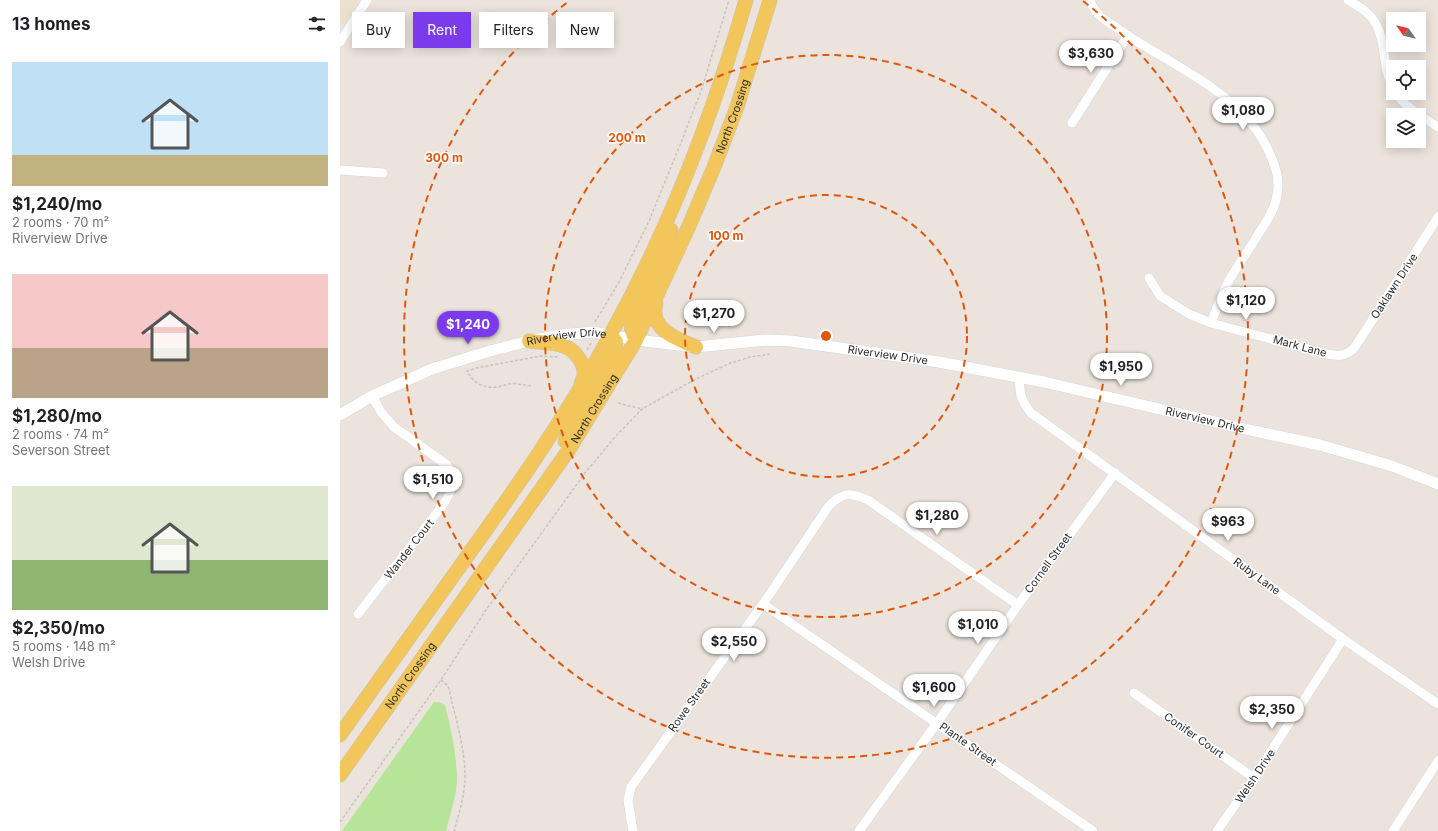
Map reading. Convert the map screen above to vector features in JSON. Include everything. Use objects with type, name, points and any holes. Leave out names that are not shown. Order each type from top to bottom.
[{"type":"main road","name":"North Crossing","points":[[340,735],[542,449],[611,335],[638,282],[690,165],[713,105],[746,0]]},
{"type":"main road","name":"North Crossing","points":[[340,774],[532,504],[568,451],[636,340],[689,226],[716,161],[737,107],[770,0]]},
{"type":"main road","points":[[636,340],[632,334],[632,322],[656,270],[671,232],[690,165]]},
{"type":"main road","points":[[661,287],[654,309],[656,321],[670,335],[696,347]]},
{"type":"main road","points":[[532,504],[614,350],[616,342],[611,335]]},
{"type":"main road","points":[[529,341],[567,347],[579,359],[583,368],[584,375],[580,388]]},
{"type":"street","points":[[340,42],[367,0]]},
{"type":"street","points":[[1090,0],[1092,7],[1098,15],[1128,36],[1217,91],[1236,107],[1266,144],[1279,178],[1277,196],[1272,212],[1228,284],[1220,299],[1211,323]]},
{"type":"street","points":[[1348,0],[1367,12],[1375,23],[1382,40],[1386,68]]},
{"type":"street","points":[[1072,124],[1128,36]]},
{"type":"street","points":[[1401,100],[1413,111],[1438,127]]},
{"type":"street","points":[[340,170],[383,173]]},
{"type":"street","name":"Oaklawn Drive","points":[[1349,354],[1355,347],[1438,217]]},
{"type":"street","name":"Mark Lane","points":[[1149,278],[1160,296],[1188,314],[1211,323],[1327,354],[1337,356],[1349,354]]},
{"type":"street","name":"Riverview Drive","points":[[340,415],[372,396],[432,369],[490,351],[561,335],[593,332],[636,340],[696,347],[765,340],[791,341],[939,362],[1019,377],[1130,401],[1245,429],[1320,445],[1392,466],[1438,484]]},
{"type":"street","name":"Ruby Lane","points":[[1019,377],[1020,391],[1023,402],[1031,413],[1343,639],[1438,704]]},
{"type":"street","name":"Wander Court","points":[[358,614],[450,495],[453,482],[447,465],[394,427],[372,396]]},
{"type":"street","name":"Cornell Street","points":[[859,831],[937,723],[1018,605],[1115,473]]},
{"type":"street","name":"Rowe Street","points":[[633,831],[628,800],[632,787],[763,604],[828,507],[835,500],[846,494],[857,495],[868,500],[1018,605]]},
{"type":"street","name":"Plante Street","points":[[763,604],[1094,831]]},
{"type":"street","name":"Welsh Drive","points":[[1217,831],[1254,778],[1343,639]]},
{"type":"street","name":"Conifer Court","points":[[1134,693],[1254,778]]},
{"type":"street","points":[[1393,831],[1438,761]]},
{"type":"path","points":[[531,386],[509,384],[494,388],[487,387],[470,378],[467,371],[541,356],[557,357],[572,363],[584,356],[592,340],[597,317],[619,282],[649,221],[680,145],[701,90],[729,0]]},
{"type":"path","points":[[340,822],[441,680],[486,610],[585,473],[615,437],[642,409],[692,381],[728,364],[750,357],[770,354]]},
{"type":"path","points":[[618,403],[642,409]]},
{"type":"path","points":[[441,680],[449,689],[460,736],[464,762],[465,778],[459,814],[454,831]]},
{"type":"shaded area","points":[[340,0],[358,0],[340,28]]},
{"type":"green space","points":[[434,702],[445,705],[453,740],[456,767],[456,789],[446,831],[342,831]]}]
